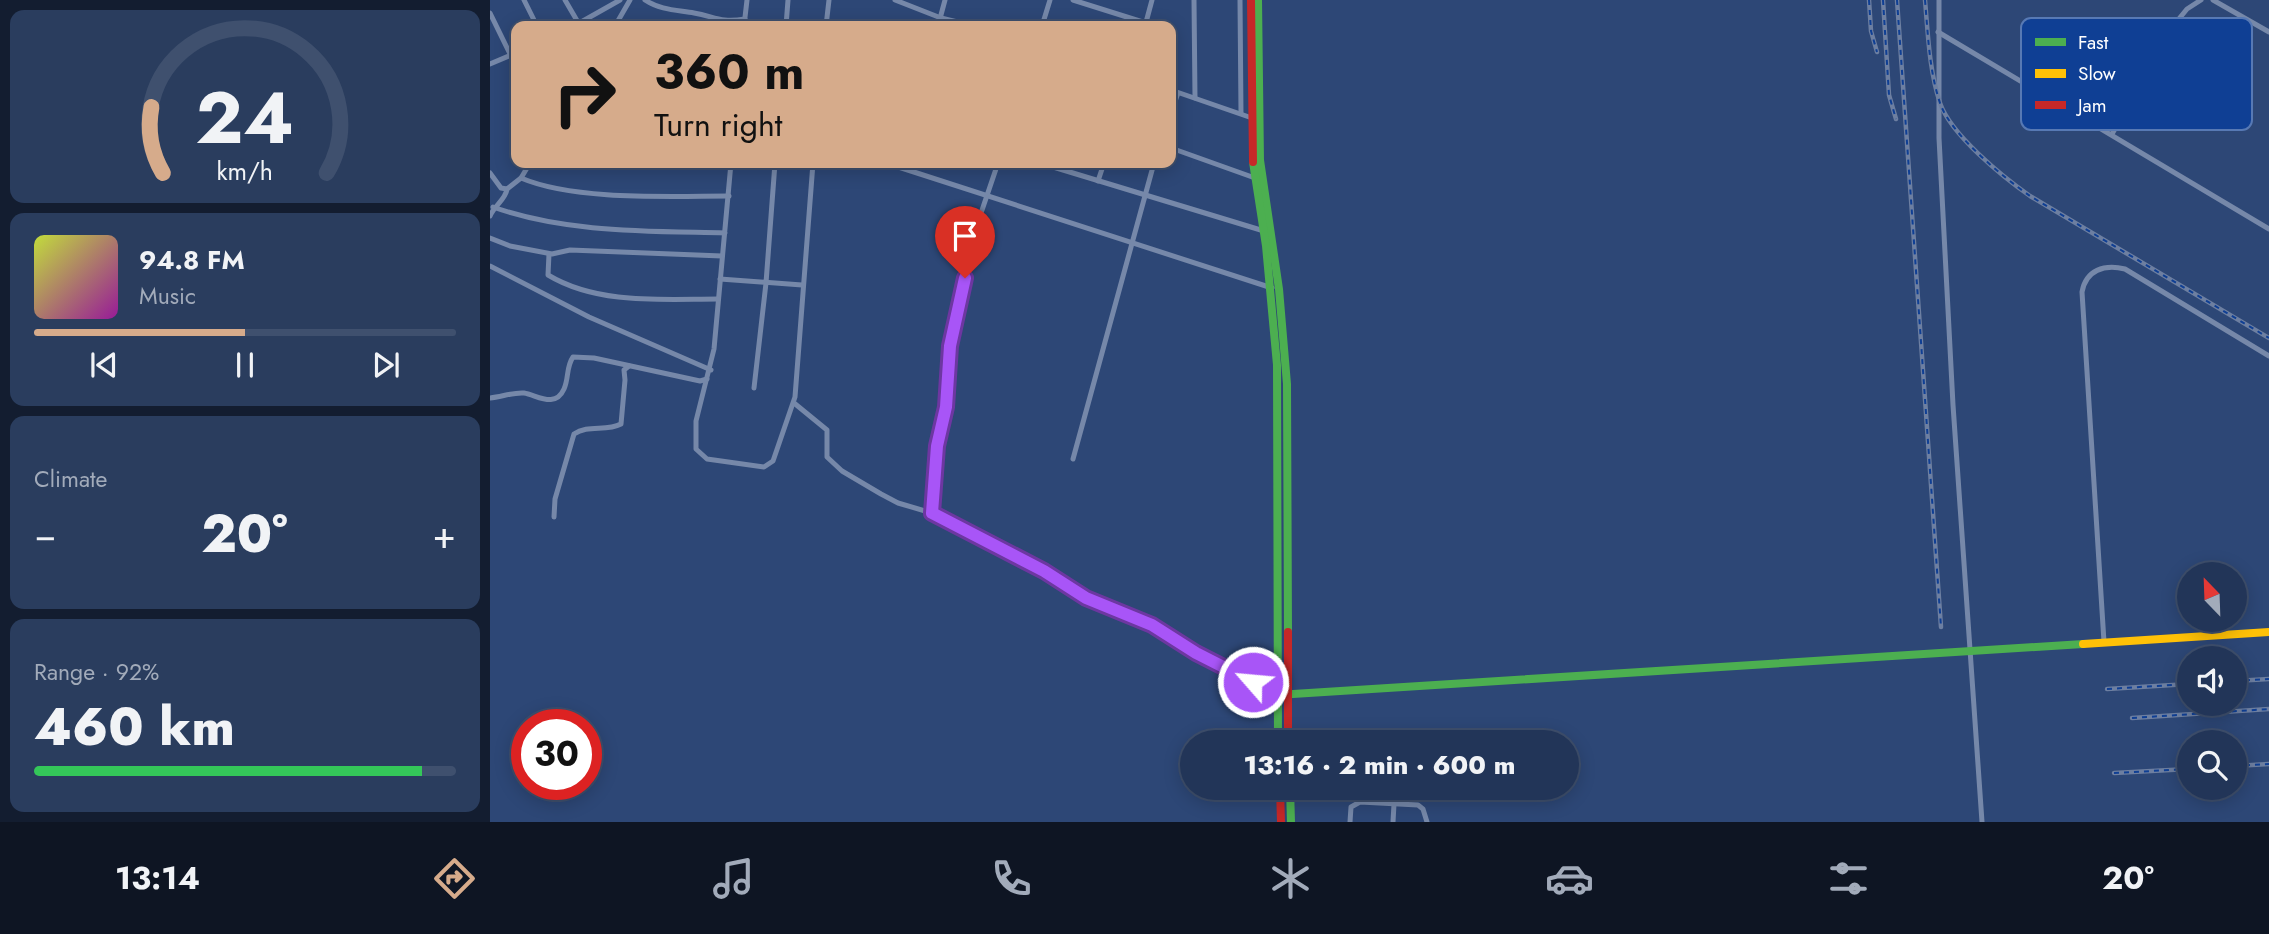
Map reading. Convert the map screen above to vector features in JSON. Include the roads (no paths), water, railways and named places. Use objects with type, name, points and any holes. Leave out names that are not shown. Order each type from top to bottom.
[{"type":"main road","points":[[1255,0],[1255,118],[1259,178],[1287,384],[1288,730]]},
{"type":"main road","points":[[1274,288],[1278,382],[1278,730]]},
{"type":"main road","points":[[1277,696],[1289,693],[2269,632]]},
{"type":"main road","points":[[1280,800],[1281,822]]},
{"type":"main road","points":[[1290,800],[1291,822]]},
{"type":"street","points":[[524,0],[534,21]]},
{"type":"street","points":[[565,0],[575,21]]},
{"type":"street","points":[[584,21],[620,0]]},
{"type":"street","points":[[618,21],[630,0]]},
{"type":"street","points":[[645,0],[656,6],[726,21]]},
{"type":"street","points":[[745,21],[747,0]]},
{"type":"street","points":[[786,21],[788,0]]},
{"type":"street","points":[[827,21],[829,0]]},
{"type":"street","points":[[897,0],[953,21]]},
{"type":"street","points":[[940,21],[946,0]]},
{"type":"street","points":[[1044,21],[1050,0]]},
{"type":"street","points":[[1073,0],[1136,21]]},
{"type":"street","points":[[1146,21],[1152,0]]},
{"type":"street","points":[[1194,0],[1195,98]]},
{"type":"street","points":[[1240,0],[1241,113]]},
{"type":"street","points":[[1939,0],[1939,138],[1982,822]]},
{"type":"street","points":[[2180,18],[2187,9],[2201,0]]},
{"type":"street","points":[[2213,0],[2244,18]]},
{"type":"street","points":[[490,13],[493,27],[511,51]]},
{"type":"street","points":[[2252,22],[2269,32]]},
{"type":"street","points":[[1938,32],[2021,81]]},
{"type":"street","points":[[490,64],[511,56]]},
{"type":"street","points":[[1176,99],[1178,93],[1255,118]]},
{"type":"street","points":[[2105,130],[2269,229]]},
{"type":"street","points":[[2112,134],[2114,130]]},
{"type":"street","points":[[1176,150],[1259,178]]},
{"type":"street","points":[[490,216],[507,189],[522,178],[527,168]]},
{"type":"street","points":[[732,168],[711,370],[696,421],[695,444],[699,454],[707,459],[768,466],[794,403],[813,168]]},
{"type":"street","points":[[754,388],[766,283],[775,168]]},
{"type":"street","points":[[906,168],[1274,288]]},
{"type":"street","points":[[932,513],[937,446],[946,407],[951,338],[996,168]]},
{"type":"street","points":[[1061,168],[1266,232]]},
{"type":"street","points":[[1098,181],[1102,168]]},
{"type":"street","points":[[1073,459],[1152,168]]},
{"type":"street","points":[[490,173],[501,188],[507,189]]},
{"type":"street","points":[[522,178],[539,185],[568,190],[643,196],[729,196]]},
{"type":"street","points":[[494,207],[524,218],[572,224],[635,231],[724,233]]},
{"type":"street","points":[[490,238],[510,246],[557,255],[570,250],[722,256]]},
{"type":"street","points":[[549,254],[548,275],[583,292],[618,296],[718,299]]},
{"type":"street","points":[[490,266],[589,317],[711,370]]},
{"type":"street","points":[[2104,642],[2082,292],[2084,282],[2091,273],[2102,268],[2125,269],[2269,356]]},
{"type":"street","points":[[720,279],[802,285]]},
{"type":"street","points":[[490,398],[524,393],[541,400],[554,399],[564,391],[567,370],[573,357],[700,381],[707,379]]},
{"type":"street","points":[[554,517],[555,499],[575,435],[583,429],[621,424],[624,370],[629,366]]},
{"type":"street","points":[[794,403],[827,430],[827,457],[834,465],[898,503],[932,513],[1044,571],[1086,598],[1152,625],[1196,653],[1248,678],[1266,698],[1277,696]]},
{"type":"street","points":[[1350,822],[1351,807],[1355,804],[1418,805],[1423,809],[1427,822]]},
{"type":"street","points":[[1393,822],[1394,804]]},
{"type":"railway","points":[[1869,0],[1871,31],[1877,52]]},
{"type":"railway","points":[[1883,0],[1889,95],[1896,119]]},
{"type":"railway","points":[[1897,0],[1941,627]]},
{"type":"railway","points":[[1925,0],[1931,65],[1940,103],[1955,128],[1979,154],[2030,196],[2269,338]]},
{"type":"railway","points":[[2247,680],[2269,679]]},
{"type":"railway","points":[[2107,689],[2177,685]]},
{"type":"railway","points":[[2132,718],[2269,709]]},
{"type":"railway","points":[[2247,765],[2269,764]]},
{"type":"railway","points":[[2114,773],[2177,770]]}]
